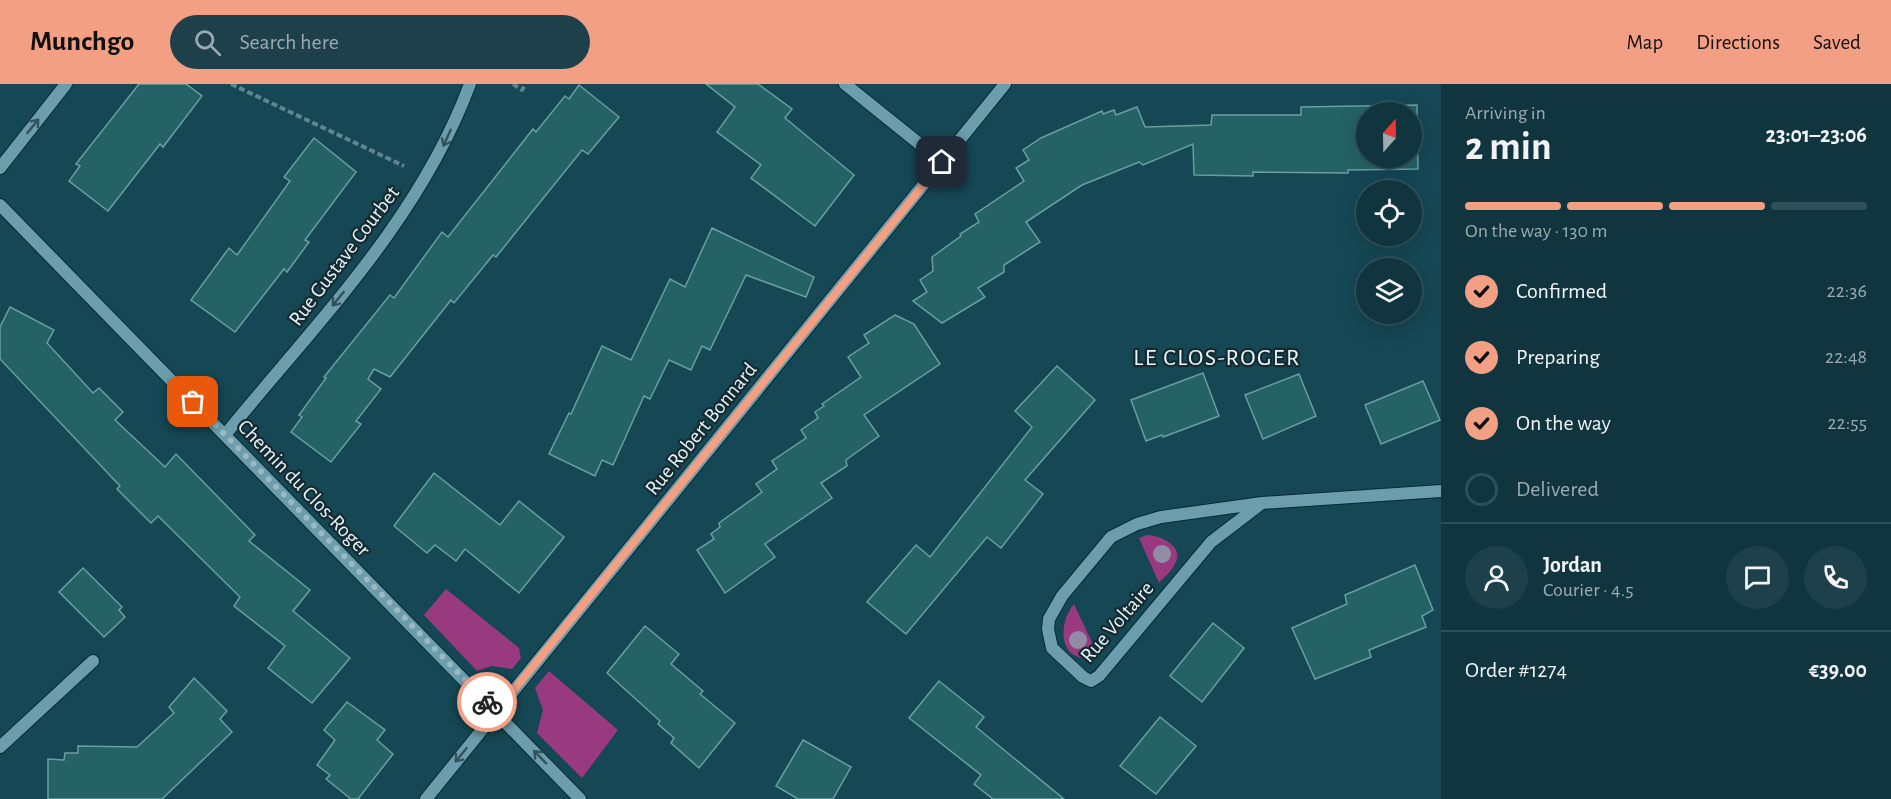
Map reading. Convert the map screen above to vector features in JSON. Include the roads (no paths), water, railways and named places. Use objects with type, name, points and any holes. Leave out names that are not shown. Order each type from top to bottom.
[{"type":"street","points":[[0,168],[66,84]]},
{"type":"street","name":"Rue Gustave Courbet","points":[[225,435],[379,249],[404,214],[427,177],[470,84]]},
{"type":"street","points":[[845,84],[942,162]]},
{"type":"street","name":"Rue Robert Bonnard","points":[[426,799],[1005,84]]},
{"type":"street","name":"Chemin du Clos-Roger","points":[[0,205],[580,799]]},
{"type":"street","name":"Rue Voltaire","points":[[1262,503],[1211,542],[1099,676],[1091,681],[1083,677],[1052,648],[1048,629],[1049,619],[1062,596],[1110,537],[1137,524],[1161,517],[1262,503],[1441,491]]},
{"type":"street","points":[[0,747],[93,661]]},
{"type":"district","name":"LE CLOS-ROGER","points":[[1217,358]]}]
